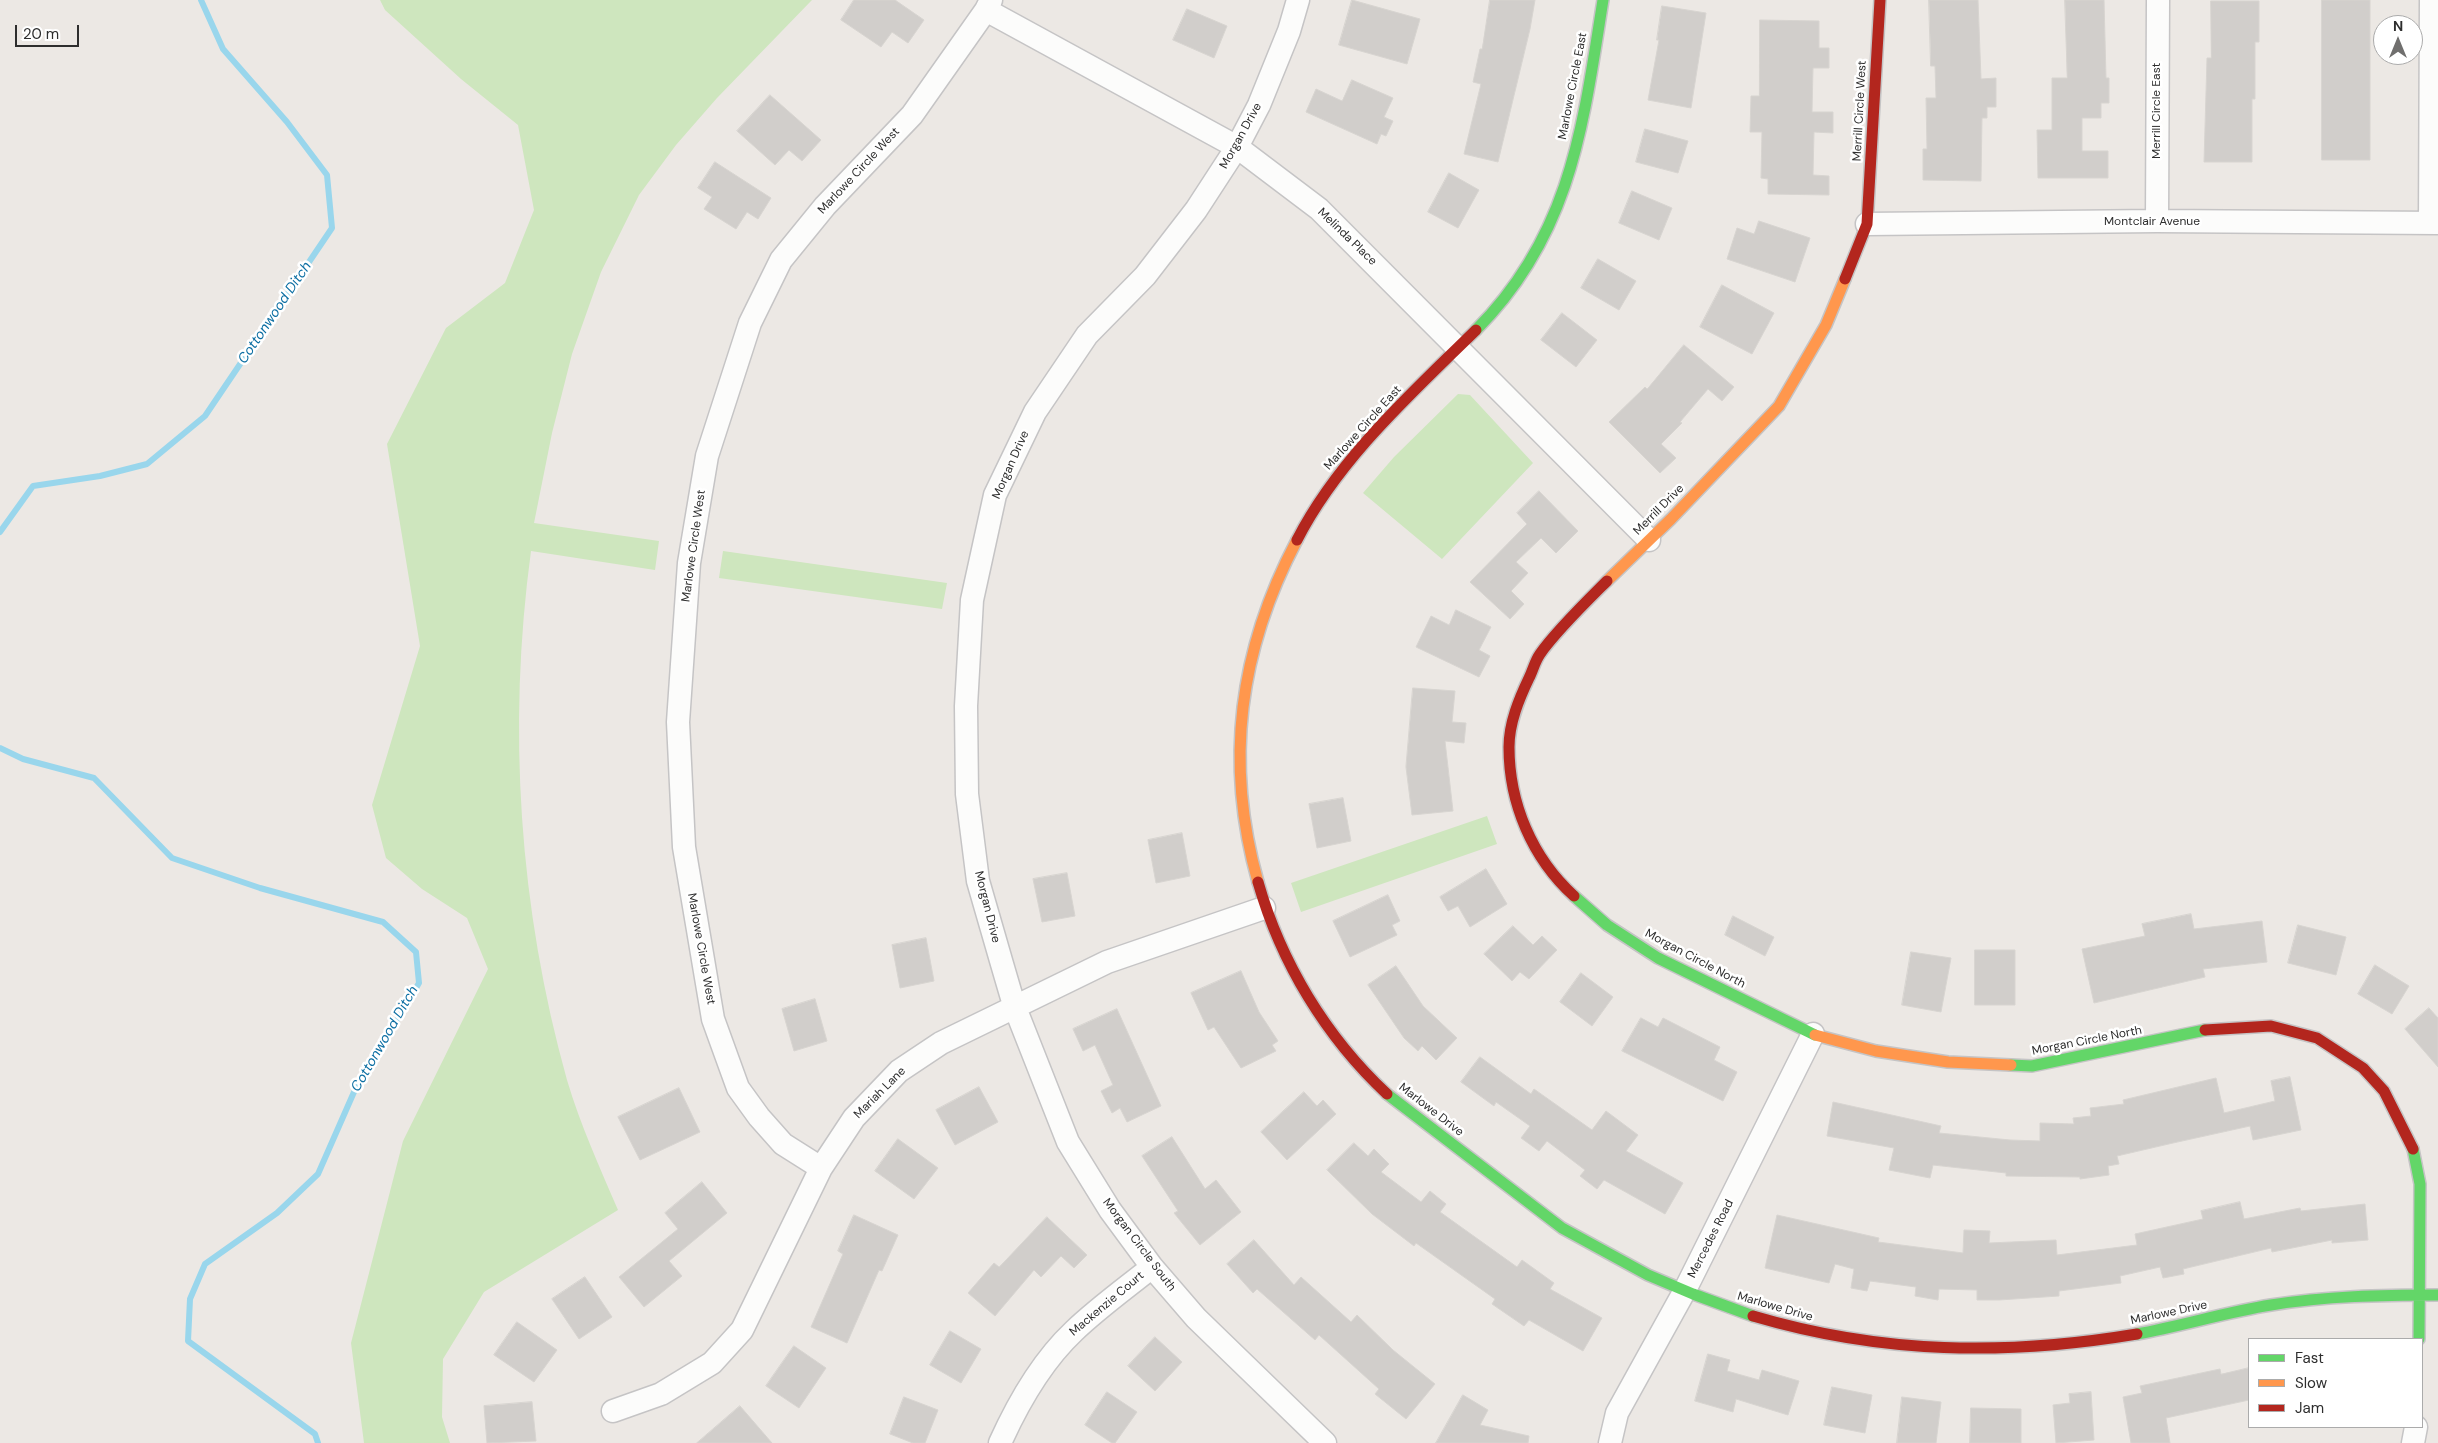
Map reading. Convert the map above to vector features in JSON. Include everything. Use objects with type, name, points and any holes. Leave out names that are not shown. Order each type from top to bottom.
[{"type":"street","name":"Morgan Drive","points":[[1014,1005],[978,880],[967,794],[966,706],[972,600],[995,495],[1034,412],[1087,335],[1146,276],[1196,210],[1237,147],[1259,105],[1289,31],[1298,0]]},
{"type":"street","name":"Marlowe Circle East","points":[[1264,908],[1250,857],[1244,804],[1241,744],[1245,684],[1264,610],[1294,540],[1329,486],[1372,435],[1512,290],[1549,230],[1575,150],[1589,86],[1603,0]]},
{"type":"street","name":"Merrill Circle West","points":[[1867,224],[1880,0]]},
{"type":"street","name":"Merrill Circle East","points":[[2157,221],[2158,0]]},
{"type":"street","points":[[2431,0],[2434,223]]},
{"type":"street","name":"Melinda Place","points":[[989,5],[1237,147],[1319,209],[1650,540]]},
{"type":"street","name":"Marlowe Circle West","points":[[821,1168],[784,1144],[759,1117],[738,1088],[713,1019],[684,847],[678,722],[689,563],[708,456],[750,323],[781,260],[825,206],[912,115],[989,5]]},
{"type":"street","name":"Montclair Avenue","points":[[1867,224],[2157,221],[2434,223]]},
{"type":"street","name":"Merrill Drive","points":[[1521,821],[1514,796],[1509,746],[1517,704],[1540,654],[1586,602],[1650,540],[1779,406],[1826,325],[1867,224]]},
{"type":"street","name":"Morgan Circle North","points":[[1521,821],[1534,846],[1562,885],[1607,925],[1658,958],[1813,1034],[1876,1051],[1948,1062],[2032,1066],[2211,1029],[2271,1026],[2317,1038],[2363,1068],[2378,1085],[2399,1118],[2413,1147],[2420,1184],[2419,1295]]},
{"type":"street","name":"Mariah Lane","points":[[613,1411],[661,1394],[712,1363],[742,1330],[821,1168],[854,1118],[899,1071],[941,1043],[1014,1005],[1107,962],[1264,908]]},
{"type":"street","name":"Marlowe Drive","points":[[1264,908],[1294,974],[1330,1031],[1390,1097],[1559,1226],[1656,1280],[1721,1306],[1823,1335],[1930,1348],[2013,1348],[2092,1342],[2169,1328],[2280,1303],[2353,1296],[2438,1295]]},
{"type":"street","name":"Morgan Circle South","points":[[1014,1005],[1068,1142],[1110,1210],[1152,1267],[1196,1318],[1325,1443]]},
{"type":"street","name":"Mercedes Road","points":[[1610,1443],[1617,1413],[1684,1292],[1813,1034]]},
{"type":"street","name":"Mackenzie Court","points":[[1000,1443],[1016,1407],[1042,1368],[1073,1331],[1152,1267]]},
{"type":"street","points":[[2419,1295],[2419,1338]]},
{"type":"street","points":[[2414,1443],[2416,1428]]},
{"type":"green space","points":[[380,0],[812,0],[717,98],[676,145],[639,195],[601,272],[572,354],[552,433],[534,523],[659,541],[655,570],[531,551],[524,617],[519,751],[528,884],[538,950],[567,1080],[584,1129],[618,1210],[484,1292],[443,1359],[442,1417],[450,1443],[364,1443],[351,1343],[403,1141],[488,969],[467,918],[422,889],[386,858],[372,805],[420,646],[387,444],[446,328],[505,283],[534,210],[518,125],[461,79],[385,10]]},
{"type":"green space","points":[[1458,394],[1470,395],[1533,463],[1442,559],[1363,493],[1394,457]]},
{"type":"green space","points":[[723,551],[947,583],[942,609],[719,578]]},
{"type":"green space","points":[[1487,816],[1497,844],[1301,912],[1291,883]]},
{"type":"building","points":[[854,0],[895,0],[924,20],[908,43],[892,32],[881,47],[841,20]]},
{"type":"building","points":[[1352,0],[1420,19],[1407,64],[1339,45]]},
{"type":"building","points":[[1490,0],[1535,0],[1530,29],[1498,162],[1464,154],[1481,84],[1473,82],[1480,49],[1482,49]]},
{"type":"building","points":[[1929,0],[1978,0],[1981,79],[1996,78],[1996,107],[1987,107],[1987,118],[1982,118],[1981,181],[1923,180],[1923,149],[1927,149],[1926,98],[1936,98],[1935,66],[1931,66]]},
{"type":"building","points":[[2065,0],[2104,0],[2106,78],[2109,78],[2109,103],[2101,103],[2101,118],[2082,118],[2082,151],[2108,151],[2108,178],[2038,178],[2037,130],[2052,130],[2052,78],[2067,78]]},
{"type":"building","points":[[2322,0],[2370,0],[2370,160],[2322,160]]},
{"type":"building","points":[[2211,1],[2259,1],[2259,42],[2255,42],[2255,99],[2252,99],[2252,162],[2204,162],[2207,58],[2211,58]]},
{"type":"building","points":[[1662,6],[1706,13],[1691,108],[1648,100],[1659,40],[1657,40]]},
{"type":"building","points":[[1187,9],[1227,26],[1214,58],[1173,40]]},
{"type":"building","points":[[1760,20],[1819,21],[1819,48],[1829,48],[1829,68],[1813,68],[1812,112],[1833,112],[1833,133],[1814,132],[1813,175],[1829,176],[1829,195],[1768,194],[1768,179],[1761,178],[1762,132],[1750,132],[1751,96],[1759,96]]},
{"type":"building","points":[[1352,80],[1393,98],[1384,117],[1393,121],[1386,136],[1381,134],[1377,144],[1306,112],[1316,89],[1342,101]]},
{"type":"building","points":[[770,95],[821,140],[802,161],[789,150],[775,165],[737,131]]},
{"type":"building","points":[[1645,129],[1688,141],[1678,173],[1636,162]]},
{"type":"building","points":[[715,162],[771,198],[758,219],[747,212],[736,229],[704,209],[712,197],[698,188]]},
{"type":"building","points":[[1449,173],[1479,190],[1458,228],[1428,212]]},
{"type":"building","points":[[1632,191],[1672,208],[1659,240],[1619,223]]},
{"type":"building","points":[[1759,221],[1810,238],[1795,282],[1727,259],[1737,228],[1754,234]]},
{"type":"building","points":[[1598,259],[1636,281],[1619,310],[1581,288]]},
{"type":"building","points":[[1722,285],[1774,313],[1752,354],[1700,327]]},
{"type":"building","points":[[1562,313],[1597,340],[1576,367],[1541,340]]},
{"type":"building","points":[[1684,345],[1734,387],[1722,401],[1708,389],[1680,422],[1682,423],[1661,444],[1676,458],[1660,473],[1609,422],[1645,387],[1647,389]]},
{"type":"building","points":[[1539,491],[1578,531],[1556,553],[1541,538],[1516,562],[1528,573],[1511,591],[1524,604],[1510,619],[1470,582],[1527,524],[1517,513]]},
{"type":"building","points":[[1456,610],[1491,627],[1479,650],[1490,656],[1479,677],[1416,647],[1431,616],[1449,625]]},
{"type":"building","points":[[1413,688],[1455,691],[1452,722],[1466,723],[1464,743],[1445,741],[1453,811],[1412,815],[1406,767]]},
{"type":"building","points":[[1343,798],[1351,841],[1317,848],[1309,804]]},
{"type":"building","points":[[1182,833],[1190,876],[1156,883],[1148,840]]},
{"type":"building","points":[[1486,869],[1507,904],[1470,927],[1458,906],[1448,911],[1440,897]]},
{"type":"building","points":[[1067,873],[1075,916],[1042,922],[1033,879]]},
{"type":"building","points":[[1388,895],[1400,921],[1392,925],[1397,935],[1350,957],[1333,921]]},
{"type":"building","points":[[2191,914],[2194,929],[2262,921],[2267,962],[2203,969],[2205,977],[2094,1003],[2082,949],[2145,936],[2142,924]]},
{"type":"building","points":[[1733,916],[1774,937],[1765,956],[1725,935]]},
{"type":"building","points":[[2298,925],[2346,937],[2336,975],[2288,963]]},
{"type":"building","points":[[1513,926],[1533,945],[1542,936],[1557,950],[1529,979],[1520,972],[1512,981],[1484,954]]},
{"type":"building","points":[[926,938],[934,981],[900,988],[892,945]]},
{"type":"building","points":[[1975,950],[2015,950],[2015,1005],[1975,1005]]},
{"type":"building","points":[[1911,952],[1951,958],[1941,1012],[1902,1005]]},
{"type":"building","points":[[2375,965],[2409,986],[2392,1014],[2358,994]]},
{"type":"building","points":[[1396,966],[1423,1006],[1457,1038],[1436,1060],[1422,1046],[1418,1051],[1404,1038],[1368,985]]},
{"type":"building","points":[[1241,971],[1259,1012],[1278,1041],[1272,1045],[1276,1051],[1241,1068],[1214,1027],[1208,1030],[1191,993]]},
{"type":"building","points":[[1581,973],[1613,997],[1592,1026],[1560,1002]]},
{"type":"building","points":[[815,999],[827,1041],[794,1051],[782,1009]]},
{"type":"building","points":[[2429,1008],[2438,1018],[2438,1067],[2405,1029]]},
{"type":"building","points":[[1117,1009],[1161,1106],[1127,1122],[1120,1108],[1112,1113],[1101,1091],[1113,1085],[1095,1045],[1083,1051],[1073,1029]]},
{"type":"building","points":[[1641,1018],[1658,1027],[1663,1018],[1720,1047],[1714,1060],[1737,1072],[1723,1101],[1622,1051]]},
{"type":"building","points":[[1480,1057],[1531,1094],[1534,1089],[1592,1130],[1606,1111],[1638,1135],[1626,1151],[1683,1183],[1665,1214],[1604,1180],[1597,1189],[1580,1176],[1585,1170],[1547,1141],[1539,1151],[1521,1138],[1530,1126],[1496,1102],[1494,1106],[1461,1082]]},
{"type":"building","points":[[2290,1077],[2301,1130],[2253,1140],[2250,1126],[2173,1143],[2117,1156],[2119,1164],[2108,1166],[2109,1175],[2080,1179],[2080,1177],[2006,1176],[2006,1173],[1933,1165],[1930,1178],[1889,1170],[1894,1148],[1827,1136],[1833,1102],[1941,1126],[1939,1133],[2040,1141],[2040,1123],[2074,1124],[2073,1118],[2091,1116],[2090,1108],[2124,1104],[2123,1100],[2216,1078],[2224,1113],[2275,1101],[2271,1081]]},
{"type":"building","points":[[979,1087],[998,1122],[955,1145],[936,1110]]},
{"type":"building","points":[[679,1088],[700,1132],[640,1160],[618,1117]]},
{"type":"building","points":[[1304,1092],[1317,1106],[1323,1100],[1336,1114],[1287,1160],[1261,1132]]},
{"type":"building","points":[[1172,1137],[1205,1189],[1216,1180],[1241,1212],[1200,1245],[1174,1213],[1178,1211],[1142,1156]]},
{"type":"building","points":[[898,1139],[938,1168],[914,1199],[875,1171]]},
{"type":"building","points":[[1354,1143],[1368,1156],[1374,1149],[1389,1164],[1381,1172],[1421,1202],[1430,1191],[1446,1204],[1440,1212],[1517,1267],[1522,1260],[1554,1283],[1550,1289],[1602,1318],[1583,1351],[1529,1320],[1524,1326],[1492,1304],[1495,1299],[1416,1243],[1414,1246],[1372,1214],[1327,1170]]},
{"type":"building","points":[[702,1182],[727,1213],[669,1261],[682,1276],[644,1307],[619,1277],[678,1229],[665,1213]]},
{"type":"building","points":[[2240,1202],[2244,1219],[2300,1208],[2301,1211],[2365,1204],[2368,1240],[2332,1243],[2332,1240],[2272,1252],[2271,1248],[2183,1269],[2184,1274],[2163,1278],[2160,1267],[2120,1276],[2121,1283],[2059,1291],[2059,1296],[1999,1300],[1977,1300],[1977,1290],[1939,1289],[1938,1300],[1915,1296],[1916,1287],[1870,1281],[1867,1291],[1851,1288],[1854,1269],[1835,1264],[1829,1283],[1765,1268],[1777,1215],[1879,1238],[1878,1242],[1963,1253],[1964,1230],[1990,1231],[1989,1243],[2056,1240],[2057,1255],[2137,1245],[2135,1234],[2203,1219],[2201,1211]]},
{"type":"building","points":[[854,1215],[898,1235],[882,1271],[879,1270],[847,1343],[811,1327],[843,1254],[838,1251]]},
{"type":"building","points":[[1047,1217],[1087,1255],[1074,1268],[1061,1256],[1041,1277],[1034,1270],[995,1316],[968,1293],[994,1263],[999,1267]]},
{"type":"building","points":[[1254,1240],[1294,1285],[1301,1277],[1351,1322],[1357,1315],[1393,1350],[1435,1384],[1406,1419],[1375,1394],[1379,1389],[1319,1335],[1315,1340],[1257,1289],[1253,1293],[1227,1264]]},
{"type":"building","points":[[585,1277],[612,1317],[579,1339],[552,1299]]},
{"type":"building","points":[[517,1322],[557,1350],[534,1382],[494,1355]]},
{"type":"building","points":[[950,1331],[981,1349],[961,1383],[930,1365]]},
{"type":"building","points":[[1155,1337],[1182,1362],[1155,1391],[1128,1366]]},
{"type":"building","points":[[794,1346],[826,1368],[799,1408],[766,1386]]},
{"type":"building","points":[[1708,1354],[1730,1360],[1727,1371],[1759,1380],[1762,1370],[1799,1381],[1788,1415],[1736,1399],[1733,1412],[1695,1401]]},
{"type":"building","points":[[2248,1368],[2248,1400],[2166,1418],[2170,1443],[2131,1443],[2123,1397],[2142,1393],[2140,1386],[2220,1369],[2221,1374]]},
{"type":"building","points":[[1832,1387],[1872,1395],[1865,1433],[1824,1425]]},
{"type":"building","points":[[1107,1392],[1137,1412],[1115,1443],[1112,1443],[1085,1425]]},
{"type":"building","points":[[2091,1392],[2094,1440],[2056,1443],[2053,1405],[2070,1403],[2069,1394]]},
{"type":"building","points":[[1463,1395],[1488,1410],[1480,1425],[1529,1436],[1528,1443],[1436,1443]]},
{"type":"building","points":[[904,1397],[938,1410],[925,1443],[913,1443],[890,1434]]},
{"type":"building","points":[[1902,1397],[1941,1402],[1936,1443],[1897,1443]]},
{"type":"building","points":[[532,1402],[536,1441],[487,1443],[484,1406]]},
{"type":"building","points":[[740,1406],[772,1443],[697,1443]]},
{"type":"building","points":[[1971,1408],[2021,1409],[2021,1443],[1970,1443]]},
{"type":"waterway","name":"Cottonwood Ditch","points":[[0,532],[33,486],[100,476],[147,464],[205,416],[332,228],[327,175],[287,122],[223,49],[201,0]]},
{"type":"waterway","name":"Cottonwood Ditch","points":[[0,748],[23,759],[94,778],[172,858],[260,888],[383,922],[416,952],[419,983],[354,1092],[318,1174],[277,1213],[205,1264],[190,1299],[188,1341],[315,1434],[318,1443]]},
{"type":"traffic: fast","points":[[1476,330],[1508,294],[1533,256],[1553,217],[1568,177],[1579,135],[1603,0]]},
{"type":"traffic: fast","points":[[1574,896],[1607,925],[1658,958],[1815,1035]]},
{"type":"traffic: fast","points":[[2011,1065],[2032,1066],[2205,1030]]},
{"type":"traffic: fast","points":[[1387,1094],[1562,1228],[1648,1275],[1753,1316]]},
{"type":"traffic: fast","points":[[2413,1149],[2420,1184],[2419,1338]]},
{"type":"traffic: fast","points":[[2137,1334],[2237,1311],[2292,1302],[2354,1297],[2438,1295]]},
{"type":"traffic: slow","points":[[1607,581],[1671,519],[1779,406],[1826,325],[1845,279]]},
{"type":"traffic: slow","points":[[1258,882],[1248,837],[1242,793],[1240,750],[1243,707],[1250,665],[1262,623],[1277,581],[1297,540]]},
{"type":"traffic: slow","points":[[1815,1035],[1876,1051],[1948,1062],[2011,1065]]},
{"type":"traffic: jam","points":[[1845,279],[1867,224],[1880,0]]},
{"type":"traffic: jam","points":[[1297,540],[1314,510],[1355,454],[1402,403],[1476,330]]},
{"type":"traffic: jam","points":[[1574,896],[1546,865],[1535,847],[1518,809],[1510,768],[1509,738],[1518,703],[1538,657],[1563,626],[1607,581]]},
{"type":"traffic: jam","points":[[1258,882],[1279,941],[1308,997],[1344,1048],[1387,1094]]},
{"type":"traffic: jam","points":[[2205,1030],[2271,1026],[2317,1038],[2363,1068],[2384,1091],[2413,1149]]},
{"type":"traffic: jam","points":[[1753,1316],[1801,1329],[1849,1338],[1944,1348],[2039,1346],[2137,1334]]}]
